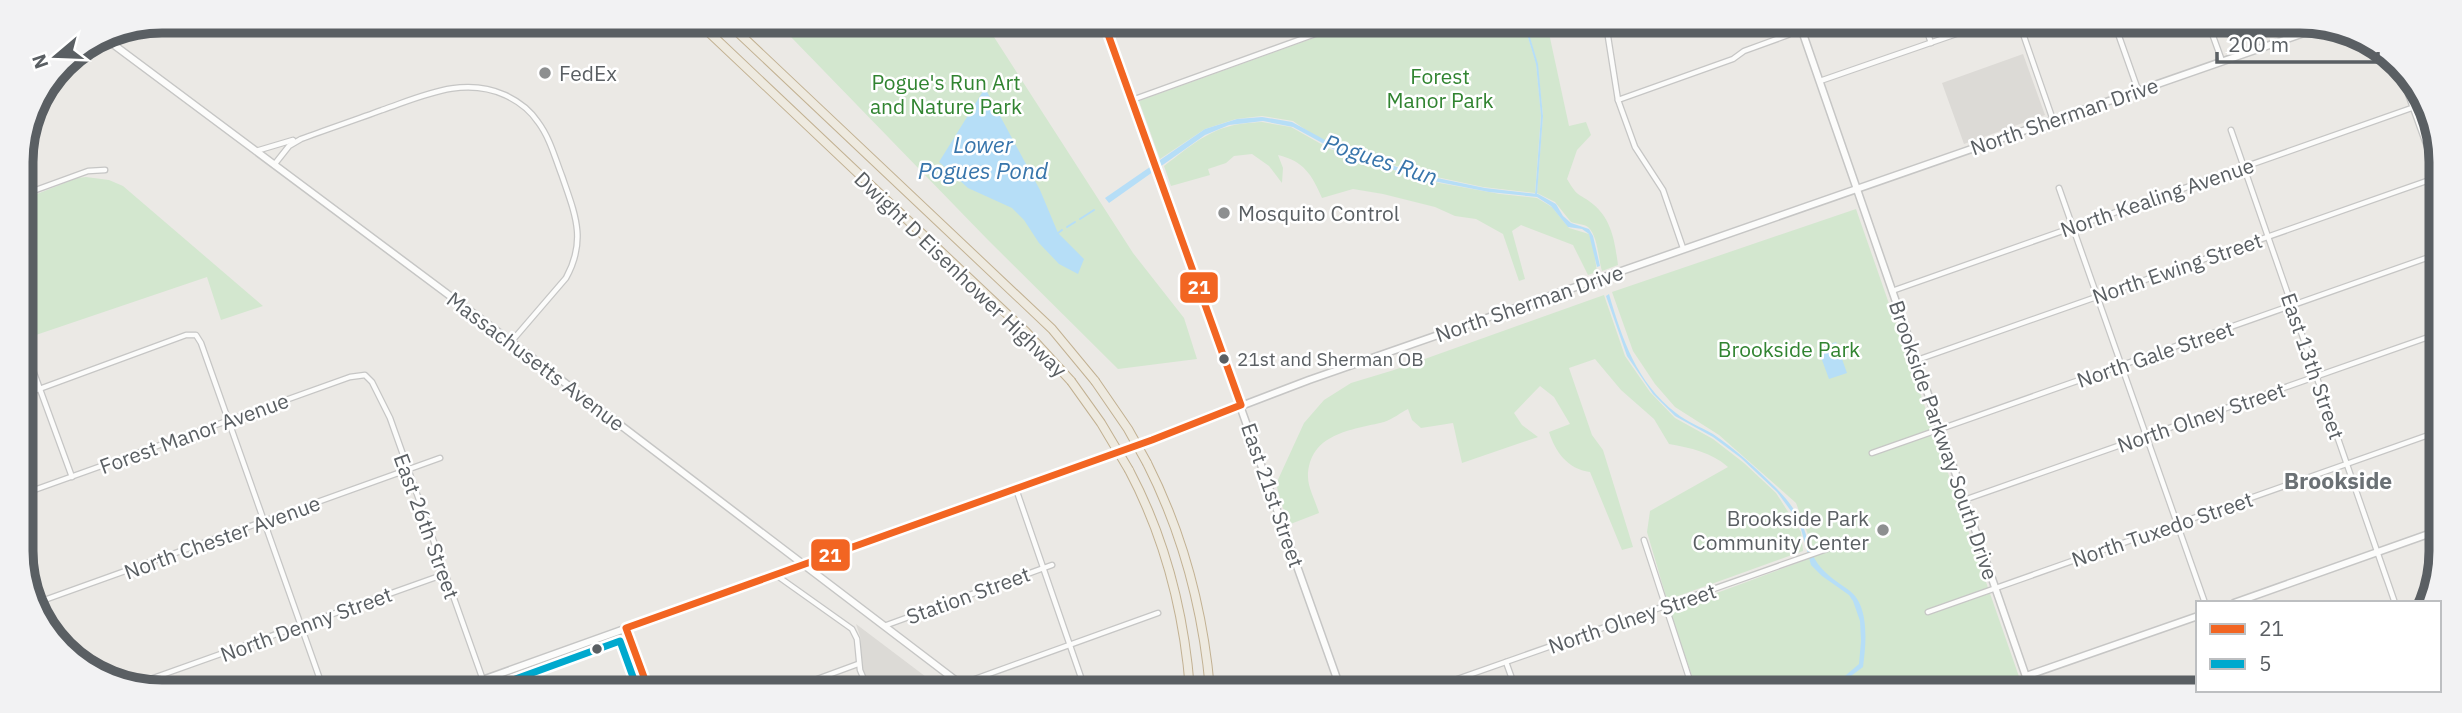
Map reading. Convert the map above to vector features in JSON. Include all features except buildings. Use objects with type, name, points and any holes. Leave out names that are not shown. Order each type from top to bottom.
[{"type":"highway","name":"Dwight D Eisenhower Highway","points":[[710,34],[1026,332],[1071,381],[1101,423],[1129,470],[1151,517],[1173,584],[1185,636],[1190,680]]},
{"type":"highway","name":"Dwight D Eisenhower Highway","points":[[739,34],[1052,329],[1095,381],[1123,421],[1168,507],[1194,584],[1206,646],[1209,680]]},
{"type":"main road","name":"Brookside Parkway South Drive","points":[[1803,33],[2027,679]]},
{"type":"main road","name":"North Sherman Drive","points":[[483,680],[1016,489],[1241,405],[2303,33]]},
{"type":"main road","name":"East 21st Street","points":[[1108,34],[1337,679]]},
{"type":"main road","name":"Massachusetts Avenue","points":[[112,44],[511,342],[954,680]]},
{"type":"main road","points":[[2240,601],[2429,534]]},
{"type":"main road","points":[[2026,676],[2196,617]]},
{"type":"main road","points":[[626,628],[646,680]]},
{"type":"street","points":[[1132,100],[1317,33]]},
{"type":"street","points":[[1607,33],[1618,100],[1635,147],[1663,190],[1684,248]]},
{"type":"street","points":[[1928,33],[1931,43]]},
{"type":"street","points":[[1820,81],[1959,33]]},
{"type":"street","points":[[2023,33],[2053,120]]},
{"type":"street","points":[[2118,33],[2138,90]]},
{"type":"street","points":[[2213,33],[2222,61]]},
{"type":"street","points":[[1618,100],[1733,59],[1744,51],[1788,35]]},
{"type":"street","points":[[256,152],[452,88],[477,87],[496,91],[523,105],[538,120],[546,135],[579,226],[572,268],[511,342]]},
{"type":"street","points":[[2407,91],[2428,151]]},
{"type":"street","name":"North Kealing Avenue","points":[[1892,291],[2416,107]]},
{"type":"street","name":"East 13th Street","points":[[2231,130],[2394,601]]},
{"type":"street","points":[[274,165],[289,146],[301,138]]},
{"type":"street","points":[[34,191],[88,171],[105,170]]},
{"type":"street","name":"North Ewing Street","points":[[1916,360],[2429,181]]},
{"type":"street","points":[[2059,188],[2204,601]]},
{"type":"street","name":"North Gale Street","points":[[1872,453],[2429,257]]},
{"type":"street","points":[[33,392],[186,335],[196,335],[229,420],[320,680]]},
{"type":"street","name":"North Olney Street","points":[[1964,500],[2429,337]]},
{"type":"street","points":[[33,372],[72,477]]},
{"type":"street","name":"Forest Manor Avenue","points":[[33,491],[350,377],[365,376]]},
{"type":"street","name":"East 26th Street","points":[[365,376],[372,382],[390,418],[483,680]]},
{"type":"street","name":"North Tuxedo Street","points":[[1928,612],[2429,435]]},
{"type":"street","name":"North Chester Avenue","points":[[44,600],[440,458]]},
{"type":"street","points":[[1016,489],[1082,680]]},
{"type":"street","points":[[1644,540],[1689,679]]},
{"type":"street","name":"North Olney Street","points":[[1456,679],[1827,549],[1835,541]]},
{"type":"street","name":"Station Street","points":[[884,625],[1052,565]]},
{"type":"street","name":"North Denny Street","points":[[150,679],[445,574]]},
{"type":"street","points":[[776,575],[854,632],[858,664],[864,680]]},
{"type":"street","points":[[972,680],[1158,613]]},
{"type":"street","points":[[1506,662],[1512,679]]},
{"type":"street","points":[[815,680],[858,664]]},
{"type":"shaded area","points":[[2023,54],[2045,115],[1964,144],[1942,83]]},
{"type":"shaded area","points":[[856,624],[930,680],[868,680],[862,670],[859,653],[861,639]]},
{"type":"green space","name":"Forest Manor Park","points":[[1527,33],[1536,63],[1541,115],[1535,193],[1483,187],[1418,173],[1339,147],[1313,135],[1293,121],[1262,116],[1236,119],[1205,129],[1160,159],[1139,101],[1325,34]]},
{"type":"green space","points":[[1529,33],[1549,33],[1569,126],[1586,122],[1591,135],[1577,150],[1567,179],[1577,193],[1600,211],[1612,232],[1618,265],[1602,271],[1596,241],[1591,231],[1586,226],[1571,222],[1555,202],[1537,193],[1543,115],[1537,63]]},
{"type":"green space","name":"Pogue's Run Art and Nature Park","points":[[785,34],[992,34],[1133,253],[1184,318],[1197,359],[1118,369]]},
{"type":"green space","points":[[1262,122],[1291,127],[1330,149],[1423,180],[1537,198],[1552,207],[1569,228],[1589,234],[1597,272],[1588,275],[1573,245],[1521,225],[1512,231],[1525,279],[1519,281],[1503,234],[1476,219],[1455,216],[1435,207],[1383,194],[1353,189],[1322,198],[1315,182],[1301,165],[1278,155],[1283,168],[1282,183],[1269,166],[1252,154],[1234,156],[1226,163],[1208,169],[1210,175],[1171,186],[1164,166],[1194,144],[1218,130],[1244,123]]},
{"type":"green space","points":[[77,178],[109,180],[123,186],[263,306],[221,320],[207,277],[34,336],[34,195]]},
{"type":"green space","name":"Brookside Park","points":[[1856,209],[2020,679],[1693,679],[1671,610],[1816,556],[1796,503],[1719,435],[1675,407],[1655,384],[1633,351],[1612,292]]},
{"type":"green space","points":[[1604,295],[1625,356],[1650,392],[1675,418],[1713,439],[1776,493],[1801,532],[1803,551],[1667,600],[1647,532],[1650,511],[1728,467],[1708,454],[1669,444],[1654,419],[1621,390],[1595,359],[1569,368],[1592,435],[1603,450],[1633,547],[1622,550],[1590,472],[1569,463],[1555,446],[1549,432],[1570,424],[1554,397],[1540,386],[1514,413],[1522,425],[1538,437],[1462,463],[1453,423],[1421,428],[1412,420],[1408,409],[1384,422],[1334,436],[1324,442],[1310,462],[1308,481],[1319,513],[1288,525],[1276,484],[1304,423],[1324,400],[1351,383]]},
{"type":"water","name":"Lower Pogues Pond","points":[[985,88],[1040,190],[1058,233],[1084,259],[1078,274],[1059,264],[1012,208],[968,188],[939,162]]},
{"type":"water","points":[[1262,117],[1292,122],[1338,147],[1418,174],[1485,188],[1538,194],[1556,204],[1571,223],[1589,229],[1600,266],[1597,267],[1589,234],[1582,229],[1568,227],[1551,206],[1537,197],[1489,192],[1418,178],[1335,150],[1293,127],[1263,121],[1229,125],[1205,135],[1109,203],[1105,198],[1205,129],[1237,119]]},
{"type":"water","points":[[1609,294],[1626,344],[1651,388],[1676,413],[1713,434],[1745,458],[1774,486],[1800,519],[1818,564],[1856,598],[1864,616],[1863,667],[1847,679],[1841,679],[1859,664],[1861,641],[1860,621],[1853,601],[1811,565],[1799,522],[1777,492],[1741,458],[1713,437],[1675,416],[1653,394],[1627,356],[1606,296]]},
{"type":"water","points":[[1836,342],[1847,373],[1829,379],[1818,349]]},
{"type":"waterway","points":[[1528,33],[1537,64],[1542,116],[1536,195]]},
{"type":"waterway","name":"Pogues Run","points":[[1080,219],[1094,210]]},
{"type":"waterway","name":"Pogues Run","points":[[1067,227],[1075,222]]},
{"type":"waterway","name":"Pogues Run","points":[[1058,233],[1062,230]]},
{"type":"transit line","name":"21","points":[[645,680],[626,628],[1152,440],[1241,405],[1108,34]]},
{"type":"transit line","name":"5","points":[[513,680],[620,641],[634,680]]},
{"type":"place","name":"FedEx","points":[[545,73]]},
{"type":"place","name":"Mosquito Control","points":[[1224,213]]},
{"type":"place","name":"21st and Sherman OB","points":[[1224,359]]},
{"type":"place","name":"Brookside Park Community Center","points":[[1883,530]]},
{"type":"district","name":"Brookside","points":[[2338,480]]}]
